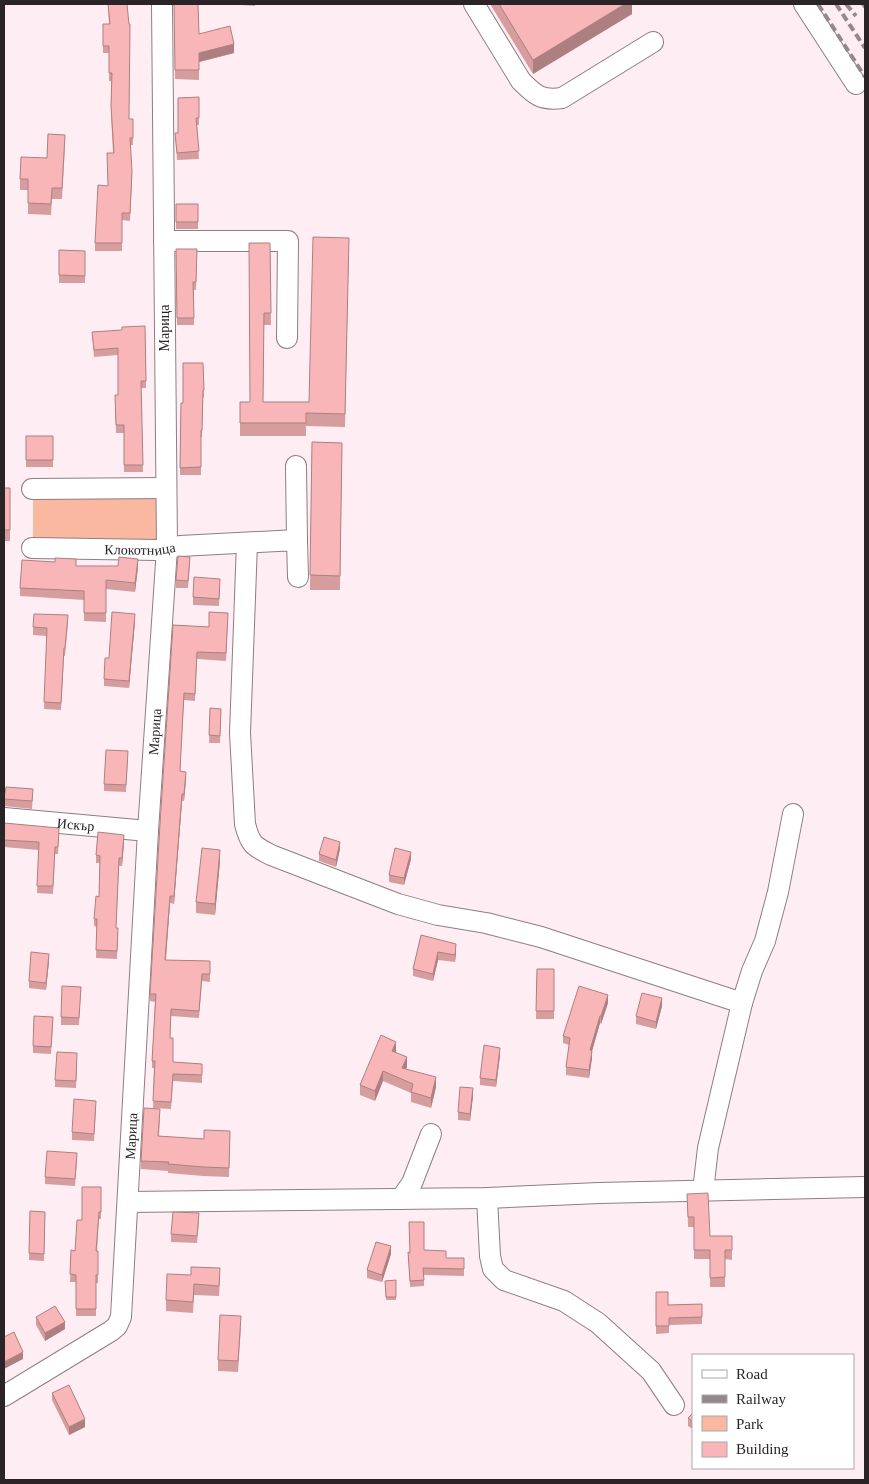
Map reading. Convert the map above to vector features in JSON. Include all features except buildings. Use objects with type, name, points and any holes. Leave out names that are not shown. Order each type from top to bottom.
[{"type":"street","name":"Марица","points":[[4,1396],[111,1331],[117,1326],[121,1317],[148,831],[167,548],[162,4]]},
{"type":"street","points":[[474,4],[521,81],[529,90],[540,97],[550,99],[562,98],[654,42]]},
{"type":"street","points":[[804,4],[856,84]]},
{"type":"street","points":[[164,241],[288,241],[286,338]]},
{"type":"street","points":[[296,466],[298,577]]},
{"type":"street","points":[[32,489],[166,488]]},
{"type":"street","name":"Клокотница","points":[[32,548],[157,550],[180,546],[297,540]]},
{"type":"street","points":[[247,543],[240,733],[245,824],[248,838],[255,847],[271,856],[398,904],[438,915],[486,923],[541,937],[742,1003]]},
{"type":"street","points":[[703,1191],[708,1148],[742,1003],[752,971],[765,941],[778,892],[793,814]]},
{"type":"street","name":"Искър","points":[[4,818],[148,831]]},
{"type":"street","points":[[401,1199],[412,1183],[431,1134]]},
{"type":"street","points":[[128,1202],[487,1198],[599,1193],[865,1187]]},
{"type":"street","points":[[487,1198],[490,1256],[493,1269],[504,1280],[564,1301],[598,1323],[651,1371],[674,1406]]},
{"type":"green space","points":[[33,488],[162,491],[160,542],[33,548]]},
{"type":"railway","points":[[818,4],[865,77]]},
{"type":"railway","points":[[836,4],[865,48]]},
{"type":"railway","points":[[846,4],[856,16]]}]
